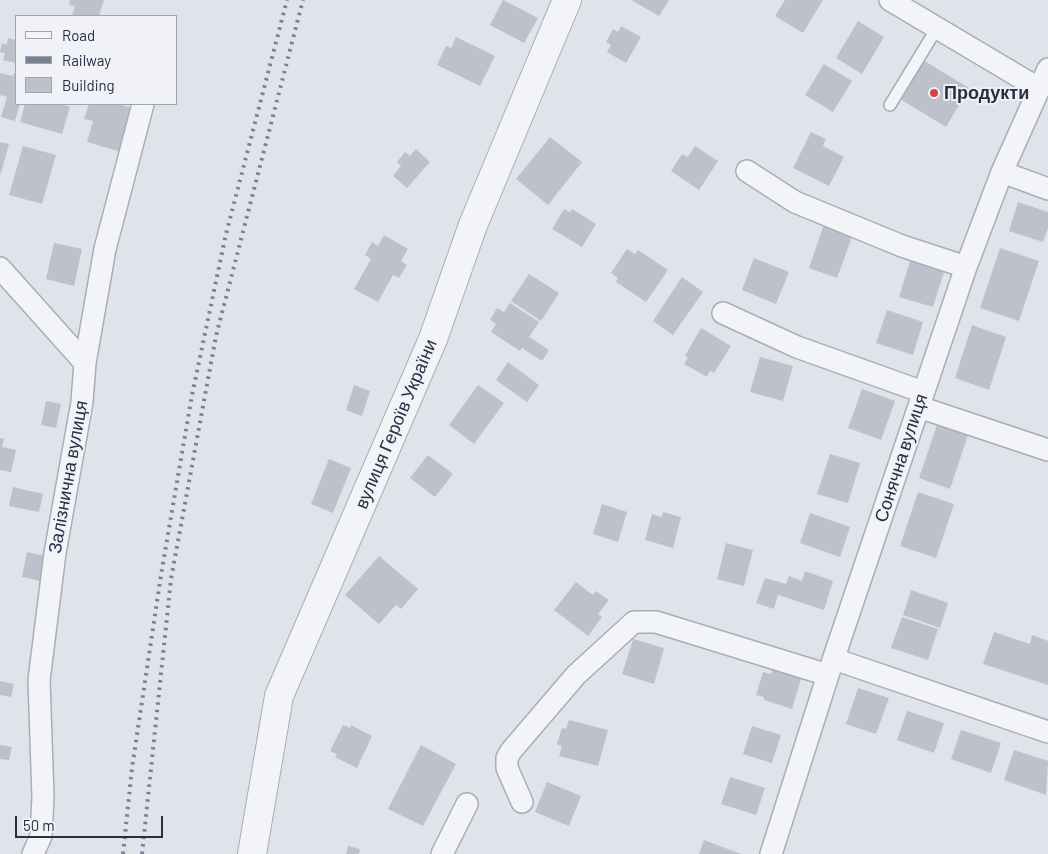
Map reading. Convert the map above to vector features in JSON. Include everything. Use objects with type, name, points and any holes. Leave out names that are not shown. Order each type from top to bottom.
[{"type":"street","name":"вулиця Героїв України","points":[[252,854],[280,696],[433,339],[473,225],[567,0]]},
{"type":"street","points":[[890,0],[1038,88]]},
{"type":"street","name":"Сонячна вулиця","points":[[771,854],[831,667],[966,267],[1002,172],[1048,69]]},
{"type":"street","name":"Залізнична вулиця","points":[[33,854],[41,836],[43,797],[39,680],[55,553],[82,402],[85,363],[105,249],[143,105]]},
{"type":"street","points":[[748,171],[795,202],[902,246],[966,267]]},
{"type":"street","points":[[1002,172],[1048,189]]},
{"type":"street","points":[[0,268],[85,363]]},
{"type":"street","points":[[723,313],[797,347],[1048,450]]},
{"type":"street","points":[[522,802],[507,768],[507,758],[576,675],[634,622],[656,622],[831,667],[1048,732]]},
{"type":"street","points":[[442,854],[467,804]]},
{"type":"lane","points":[[890,105],[937,28]]},
{"type":"building","points":[[70,0],[104,0],[99,15],[72,15],[75,6],[69,5]]},
{"type":"building","points":[[503,0],[538,18],[524,43],[490,25]]},
{"type":"building","points":[[631,0],[669,0],[659,16]]},
{"type":"building","points":[[785,0],[823,0],[803,33],[775,16]]},
{"type":"building","points":[[858,21],[884,37],[862,74],[836,58]]},
{"type":"building","points":[[621,26],[641,37],[626,63],[607,52],[611,45],[606,42],[613,29],[618,32]]},
{"type":"building","points":[[456,37],[495,56],[480,86],[437,65],[446,46],[451,48]]},
{"type":"building","points":[[8,38],[15,40],[15,63],[3,60],[5,53],[0,52],[2,43],[7,45]]},
{"type":"building","name":"Продукти","points":[[923,60],[969,88],[946,127],[900,99]]},
{"type":"building","points":[[824,64],[852,81],[833,112],[805,95]]},
{"type":"building","points":[[0,73],[13,76],[15,73],[15,105],[20,105],[15,121],[1,117],[7,97],[0,95]]},
{"type":"building","points":[[25,105],[64,105],[70,107],[62,134],[20,122]]},
{"type":"building","points":[[89,105],[122,105],[132,108],[121,152],[87,142],[93,121],[84,119]]},
{"type":"building","points":[[811,132],[826,139],[823,146],[844,157],[829,186],[793,168]]},
{"type":"building","points":[[550,137],[582,162],[548,205],[516,179]]},
{"type":"building","points":[[0,142],[9,144],[1,173],[0,173]]},
{"type":"building","points":[[23,146],[56,155],[42,204],[9,195]]},
{"type":"building","points":[[695,146],[718,161],[699,190],[671,171],[682,154],[688,157]]},
{"type":"building","points":[[416,149],[430,162],[407,188],[393,176],[401,166],[397,162],[405,152],[410,156]]},
{"type":"building","points":[[1018,202],[1048,212],[1048,228],[1043,242],[1009,231]]},
{"type":"building","points":[[564,209],[570,212],[572,209],[596,224],[582,247],[552,229]]},
{"type":"building","points":[[824,224],[853,234],[837,278],[809,268]]},
{"type":"building","points":[[384,235],[408,249],[401,261],[407,265],[399,278],[393,275],[378,302],[354,289],[371,259],[365,255],[372,242],[378,246]]},
{"type":"building","points":[[54,243],[82,249],[74,286],[46,279]]},
{"type":"building","points":[[1000,248],[1039,261],[1019,321],[980,308]]},
{"type":"building","points":[[627,249],[635,254],[638,250],[668,270],[646,302],[616,282],[618,278],[611,273]]},
{"type":"building","points":[[754,258],[789,272],[776,304],[742,290]]},
{"type":"building","points":[[910,261],[944,272],[933,307],[899,297]]},
{"type":"building","points":[[529,274],[559,293],[541,321],[511,301]]},
{"type":"building","points":[[682,277],[703,292],[673,335],[653,321]]},
{"type":"building","points":[[510,303],[539,322],[529,337],[549,350],[542,361],[522,348],[520,351],[491,332],[496,324],[490,320],[497,308],[504,312]]},
{"type":"building","points":[[887,310],[923,322],[913,355],[876,343]]},
{"type":"building","points":[[972,325],[1006,337],[989,390],[955,378]]},
{"type":"building","points":[[701,328],[731,346],[714,373],[710,371],[707,377],[684,364],[688,357],[685,356]]},
{"type":"building","points":[[760,357],[793,366],[783,401],[750,392]]},
{"type":"building","points":[[508,362],[539,385],[527,402],[496,380]]},
{"type":"building","points":[[354,385],[370,391],[362,416],[346,410]]},
{"type":"building","points":[[478,385],[504,403],[474,444],[449,425]]},
{"type":"building","points":[[862,389],[895,401],[881,440],[848,428]]},
{"type":"building","points":[[46,401],[61,404],[56,428],[41,425]]},
{"type":"building","points":[[939,419],[970,429],[950,489],[919,478]]},
{"type":"building","points":[[0,438],[4,439],[2,447],[16,450],[11,472],[0,470]]},
{"type":"building","points":[[830,454],[860,463],[848,503],[817,494]]},
{"type":"building","points":[[428,455],[453,474],[435,497],[410,478]]},
{"type":"building","points":[[329,459],[351,468],[333,513],[311,504]]},
{"type":"building","points":[[13,487],[43,494],[39,512],[9,506]]},
{"type":"building","points":[[918,492],[954,504],[936,558],[900,546]]},
{"type":"building","points":[[602,504],[627,512],[618,542],[593,534]]},
{"type":"building","points":[[663,512],[681,517],[673,548],[645,540],[652,514],[662,517]]},
{"type":"building","points":[[810,513],[850,527],[840,557],[800,543]]},
{"type":"building","points":[[726,543],[753,550],[744,586],[717,579]]},
{"type":"building","points":[[27,552],[45,556],[40,581],[22,577]]},
{"type":"building","points":[[379,556],[418,589],[401,609],[396,605],[379,624],[345,595]]},
{"type":"building","points":[[805,571],[833,581],[824,610],[778,595],[774,609],[756,603],[765,578],[786,584],[789,576],[802,581]]},
{"type":"building","points":[[576,582],[593,595],[596,591],[609,600],[598,614],[602,617],[588,636],[554,610]]},
{"type":"building","points":[[911,590],[948,603],[940,628],[903,615]]},
{"type":"building","points":[[902,617],[938,629],[928,660],[891,648]]},
{"type":"building","points":[[994,632],[1030,644],[1032,635],[1048,641],[1048,685],[983,664]]},
{"type":"building","points":[[633,639],[664,648],[654,684],[622,674]]},
{"type":"building","points":[[775,664],[803,672],[792,709],[764,700],[764,697],[756,695],[763,672],[771,674]]},
{"type":"building","points":[[0,681],[14,684],[11,697],[0,695]]},
{"type":"building","points":[[858,688],[889,698],[876,734],[846,724]]},
{"type":"building","points":[[907,711],[944,723],[934,753],[897,740]]},
{"type":"building","points":[[569,720],[608,730],[598,766],[559,756],[562,746],[557,744],[562,728],[566,729]]},
{"type":"building","points":[[343,725],[350,728],[351,725],[372,736],[357,768],[335,757],[337,754],[330,751]]},
{"type":"building","points":[[752,726],[781,735],[772,763],[743,754]]},
{"type":"building","points":[[961,730],[1001,743],[991,773],[951,759]]},
{"type":"building","points":[[0,745],[12,747],[9,760],[0,759]]},
{"type":"building","points":[[421,745],[456,764],[423,826],[388,809]]},
{"type":"building","points":[[1014,750],[1048,761],[1046,795],[1004,780]]},
{"type":"building","points":[[730,777],[765,788],[756,815],[721,804]]},
{"type":"building","points":[[547,782],[581,796],[569,826],[535,812]]},
{"type":"building","points":[[704,840],[741,854],[699,854]]},
{"type":"building","points":[[348,846],[360,849],[359,854],[346,854]]},
{"type":"railway","points":[[123,854],[132,768],[161,575],[192,395],[226,234],[287,0]]},
{"type":"railway","points":[[142,854],[171,579],[216,336],[303,0]]},
{"type":"place","name":"Продукти","points":[[934,93]]}]
